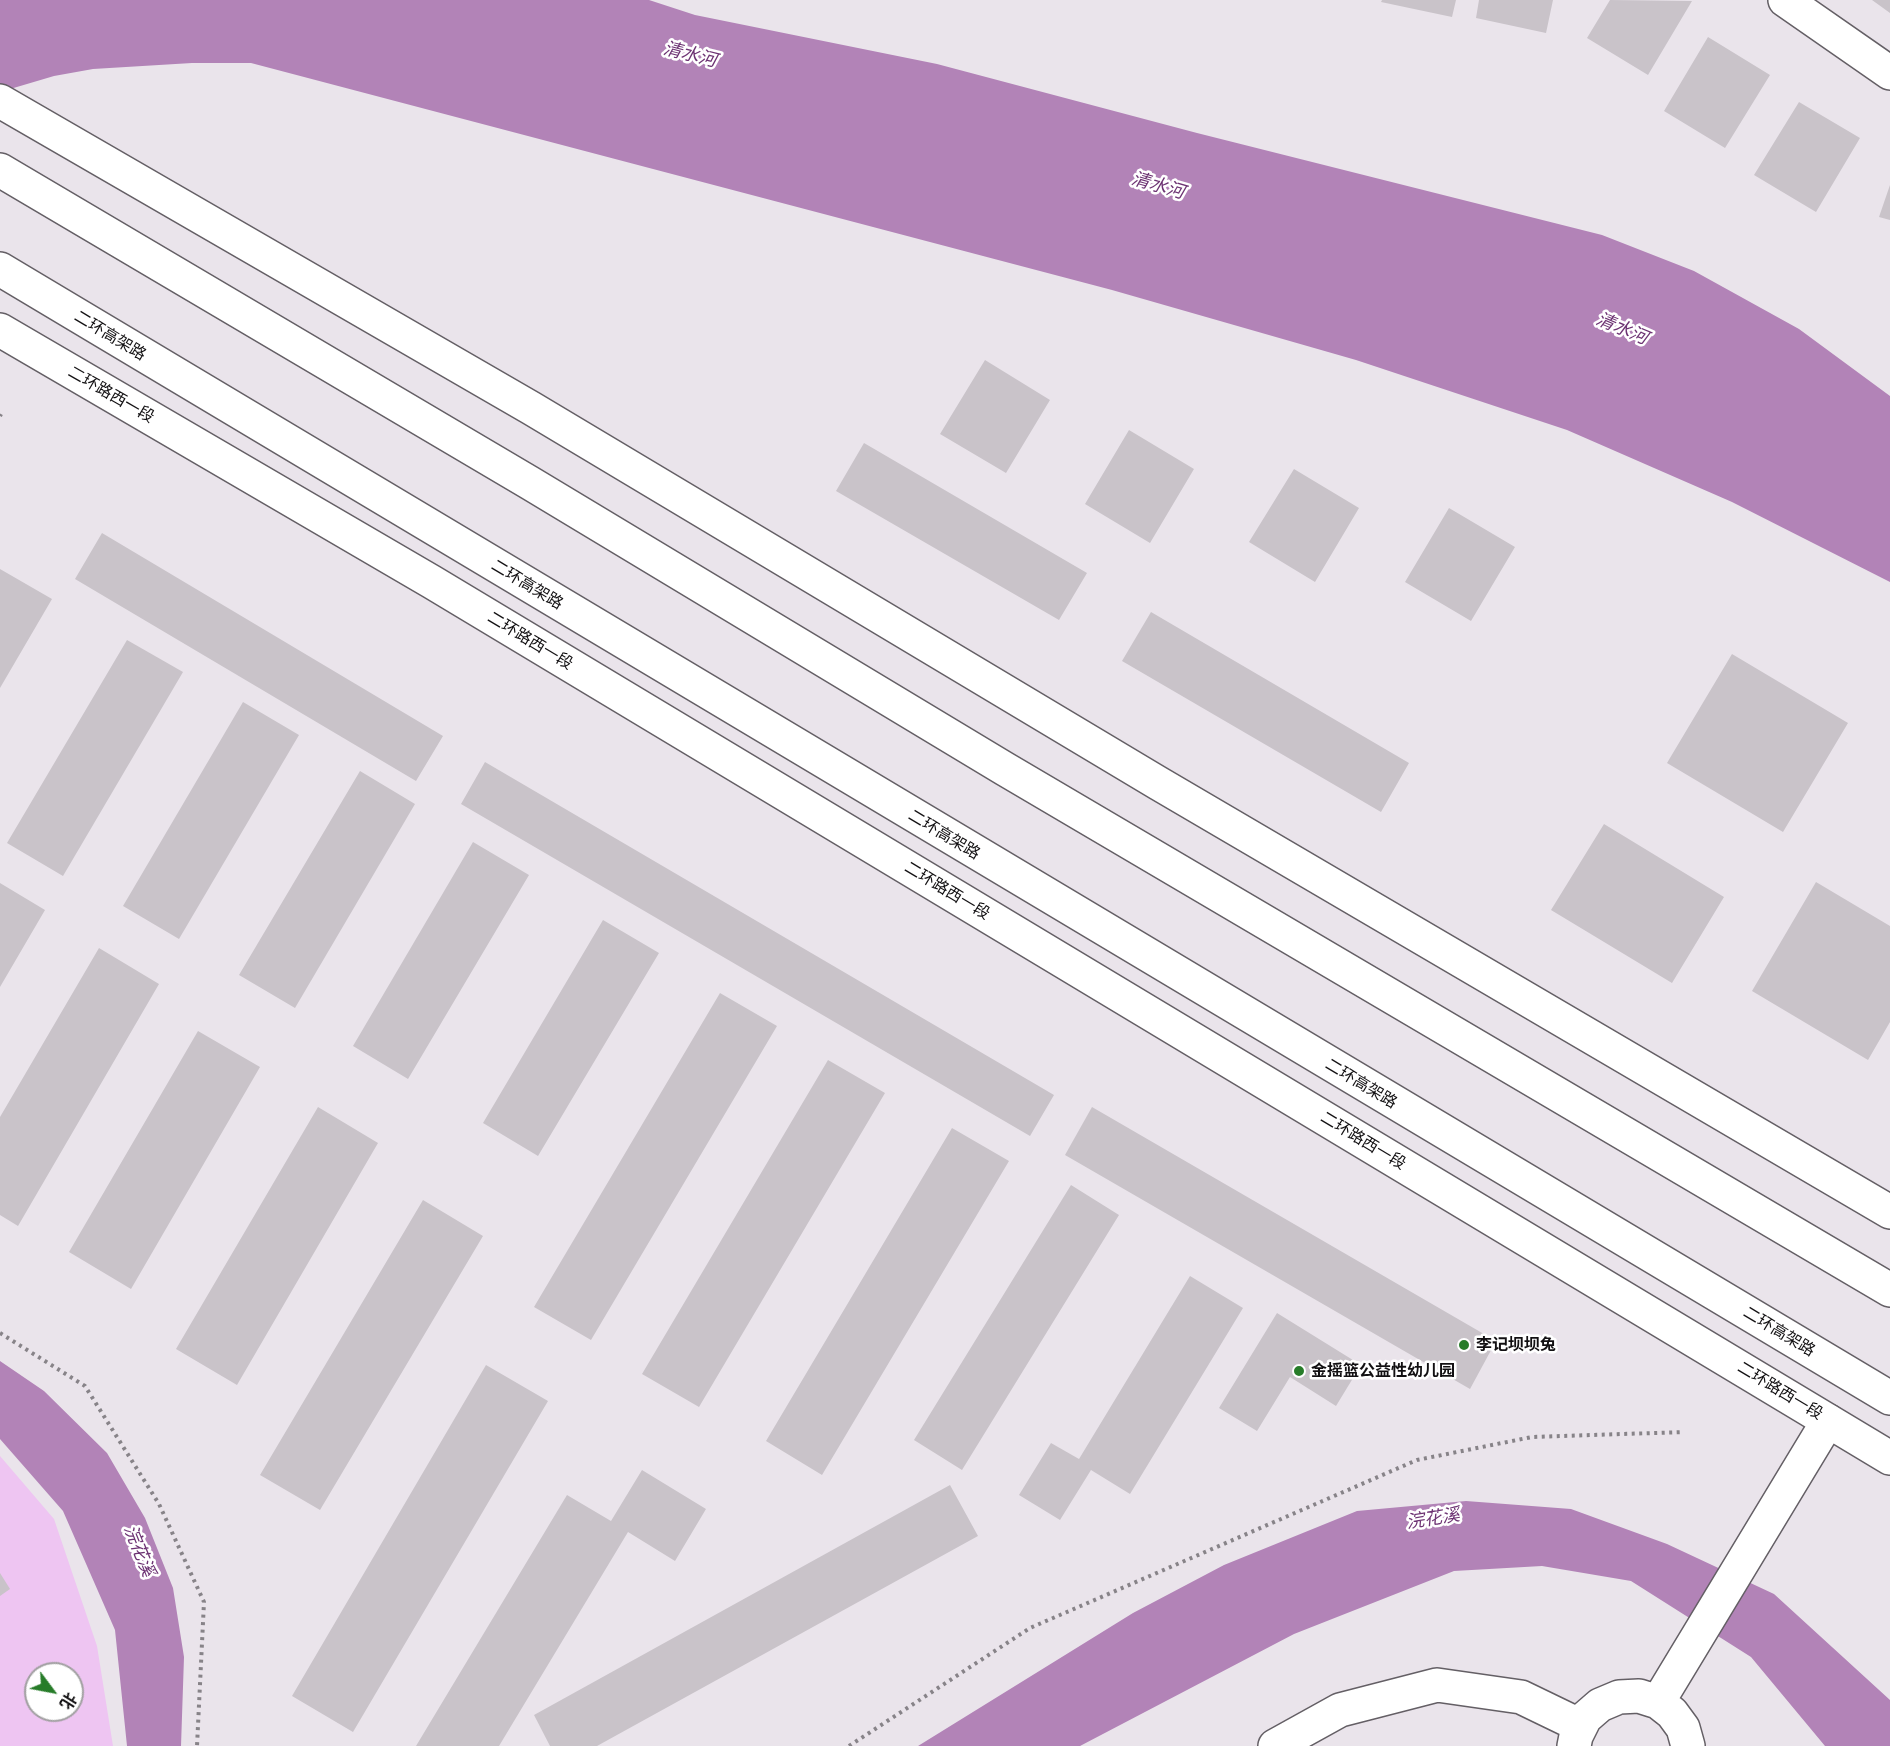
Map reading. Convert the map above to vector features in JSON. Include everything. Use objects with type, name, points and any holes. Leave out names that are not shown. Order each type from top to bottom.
[{"type":"main road","points":[[1785,0],[1890,73]]},
{"type":"main road","points":[[0,101],[521,402],[1169,790],[1890,1212]]},
{"type":"main road","points":[[0,170],[530,483],[1005,769],[1890,1290]]},
{"type":"main road","name":"二环高架路","points":[[0,269],[1890,1398]]},
{"type":"main road","name":"二环路西一段","points":[[0,330],[432,582],[1890,1458]]},
{"type":"main road","points":[[1658,1702],[1828,1421]]},
{"type":"main road","points":[[1275,1746],[1340,1710],[1437,1684],[1521,1696],[1577,1736],[1585,1718],[1600,1705],[1618,1697],[1638,1696],[1658,1702],[1672,1713],[1683,1728],[1689,1746]]},
{"type":"path","points":[[0,1333],[85,1386],[159,1504],[204,1602],[197,1746]]},
{"type":"path","points":[[849,1746],[1030,1628],[1417,1460],[1532,1437],[1684,1432]]},
{"type":"shaded area","points":[[0,1456],[54,1519],[97,1646],[113,1746],[0,1746]]},
{"type":"water","name":"清水河","points":[[0,0],[649,0],[695,15],[937,64],[1197,133],[1602,235],[1694,271],[1799,329],[1890,396],[1890,582],[1732,502],[1567,430],[1356,360],[1112,290],[251,63],[192,63],[93,69],[54,76],[0,92]]},
{"type":"water","name":"浣花溪","points":[[0,1361],[44,1391],[107,1453],[145,1518],[173,1588],[184,1657],[181,1746],[127,1746],[115,1630],[63,1511],[0,1439]]},
{"type":"water","name":"浣花溪","points":[[1466,1501],[1571,1509],[1667,1544],[1774,1594],[1890,1700],[1890,1746],[1825,1746],[1751,1657],[1631,1581],[1542,1566],[1454,1571],[1294,1634],[1080,1746],[918,1746],[1133,1613],[1224,1565],[1357,1511]]},
{"type":"building","points":[[1382,0],[1456,0],[1452,17],[1381,2]]},
{"type":"building","points":[[1479,0],[1553,0],[1546,33],[1476,18]]},
{"type":"building","points":[[1610,0],[1692,1],[1648,75],[1587,38]]},
{"type":"building","points":[[1872,0],[1890,0],[1890,13]]},
{"type":"building","points":[[1708,37],[1770,75],[1725,148],[1664,111]]},
{"type":"building","points":[[1799,102],[1860,138],[1816,212],[1754,175]]},
{"type":"building","points":[[1890,185],[1890,220],[1879,217]]},
{"type":"building","points":[[985,360],[1050,400],[1006,473],[940,434]]},
{"type":"building","points":[[1129,430],[1194,469],[1150,543],[1085,504]]},
{"type":"building","points":[[864,443],[1087,573],[1059,620],[836,491]]},
{"type":"building","points":[[1294,469],[1359,508],[1315,582],[1249,542]]},
{"type":"building","points":[[1449,508],[1515,547],[1471,621],[1405,582]]},
{"type":"building","points":[[102,533],[443,736],[416,781],[75,579]]},
{"type":"building","points":[[0,569],[52,599],[0,688]]},
{"type":"building","points":[[1151,612],[1409,763],[1381,812],[1122,661]]},
{"type":"building","points":[[127,640],[183,672],[63,876],[7,843]]},
{"type":"building","points":[[1732,654],[1848,723],[1783,832],[1667,763]]},
{"type":"building","points":[[243,702],[299,735],[179,939],[123,906]]},
{"type":"building","points":[[485,762],[1054,1095],[1030,1136],[461,804]]},
{"type":"building","points":[[360,771],[415,804],[295,1008],[239,975]]},
{"type":"building","points":[[1604,824],[1724,897],[1672,983],[1551,910]]},
{"type":"building","points":[[473,842],[529,875],[408,1079],[353,1046]]},
{"type":"building","points":[[1816,882],[1890,926],[1890,1022],[1868,1060],[1752,991]]},
{"type":"building","points":[[0,883],[45,910],[0,987]]},
{"type":"building","points":[[603,920],[659,953],[538,1156],[483,1123]]},
{"type":"building","points":[[99,948],[159,984],[18,1226],[0,1215],[0,1117]]},
{"type":"building","points":[[720,993],[777,1026],[591,1340],[534,1307]]},
{"type":"building","points":[[198,1031],[260,1067],[131,1289],[69,1252]]},
{"type":"building","points":[[828,1060],[885,1093],[699,1407],[642,1374]]},
{"type":"building","points":[[318,1107],[378,1143],[237,1385],[176,1349]]},
{"type":"building","points":[[1092,1107],[1496,1341],[1470,1389],[1065,1155]]},
{"type":"building","points":[[952,1128],[1009,1161],[822,1475],[766,1441]]},
{"type":"building","points":[[1071,1185],[1119,1215],[962,1470],[914,1440]]},
{"type":"building","points":[[423,1200],[483,1236],[320,1510],[260,1475]]},
{"type":"building","points":[[1190,1276],[1243,1308],[1130,1494],[1091,1470],[1060,1520],[1019,1495],[1051,1443],[1079,1459]]},
{"type":"building","name":"金摇篮公益性幼儿园","points":[[1277,1313],[1361,1365],[1336,1406],[1290,1377],[1257,1431],[1219,1408]]},
{"type":"building","points":[[486,1365],[548,1401],[353,1732],[292,1696]]},
{"type":"building","points":[[642,1470],[706,1509],[675,1561],[628,1532],[499,1746],[416,1746],[567,1495],[611,1521]]},
{"type":"building","points":[[950,1485],[978,1536],[597,1746],[550,1746],[534,1715]]},
{"type":"building","points":[[0,1573],[10,1589],[0,1596]]},
{"type":"place","name":"李记坝坝兔","points":[[1464,1345]]},
{"type":"place","name":"金摇篮公益性幼儿园","points":[[1299,1371]]}]
